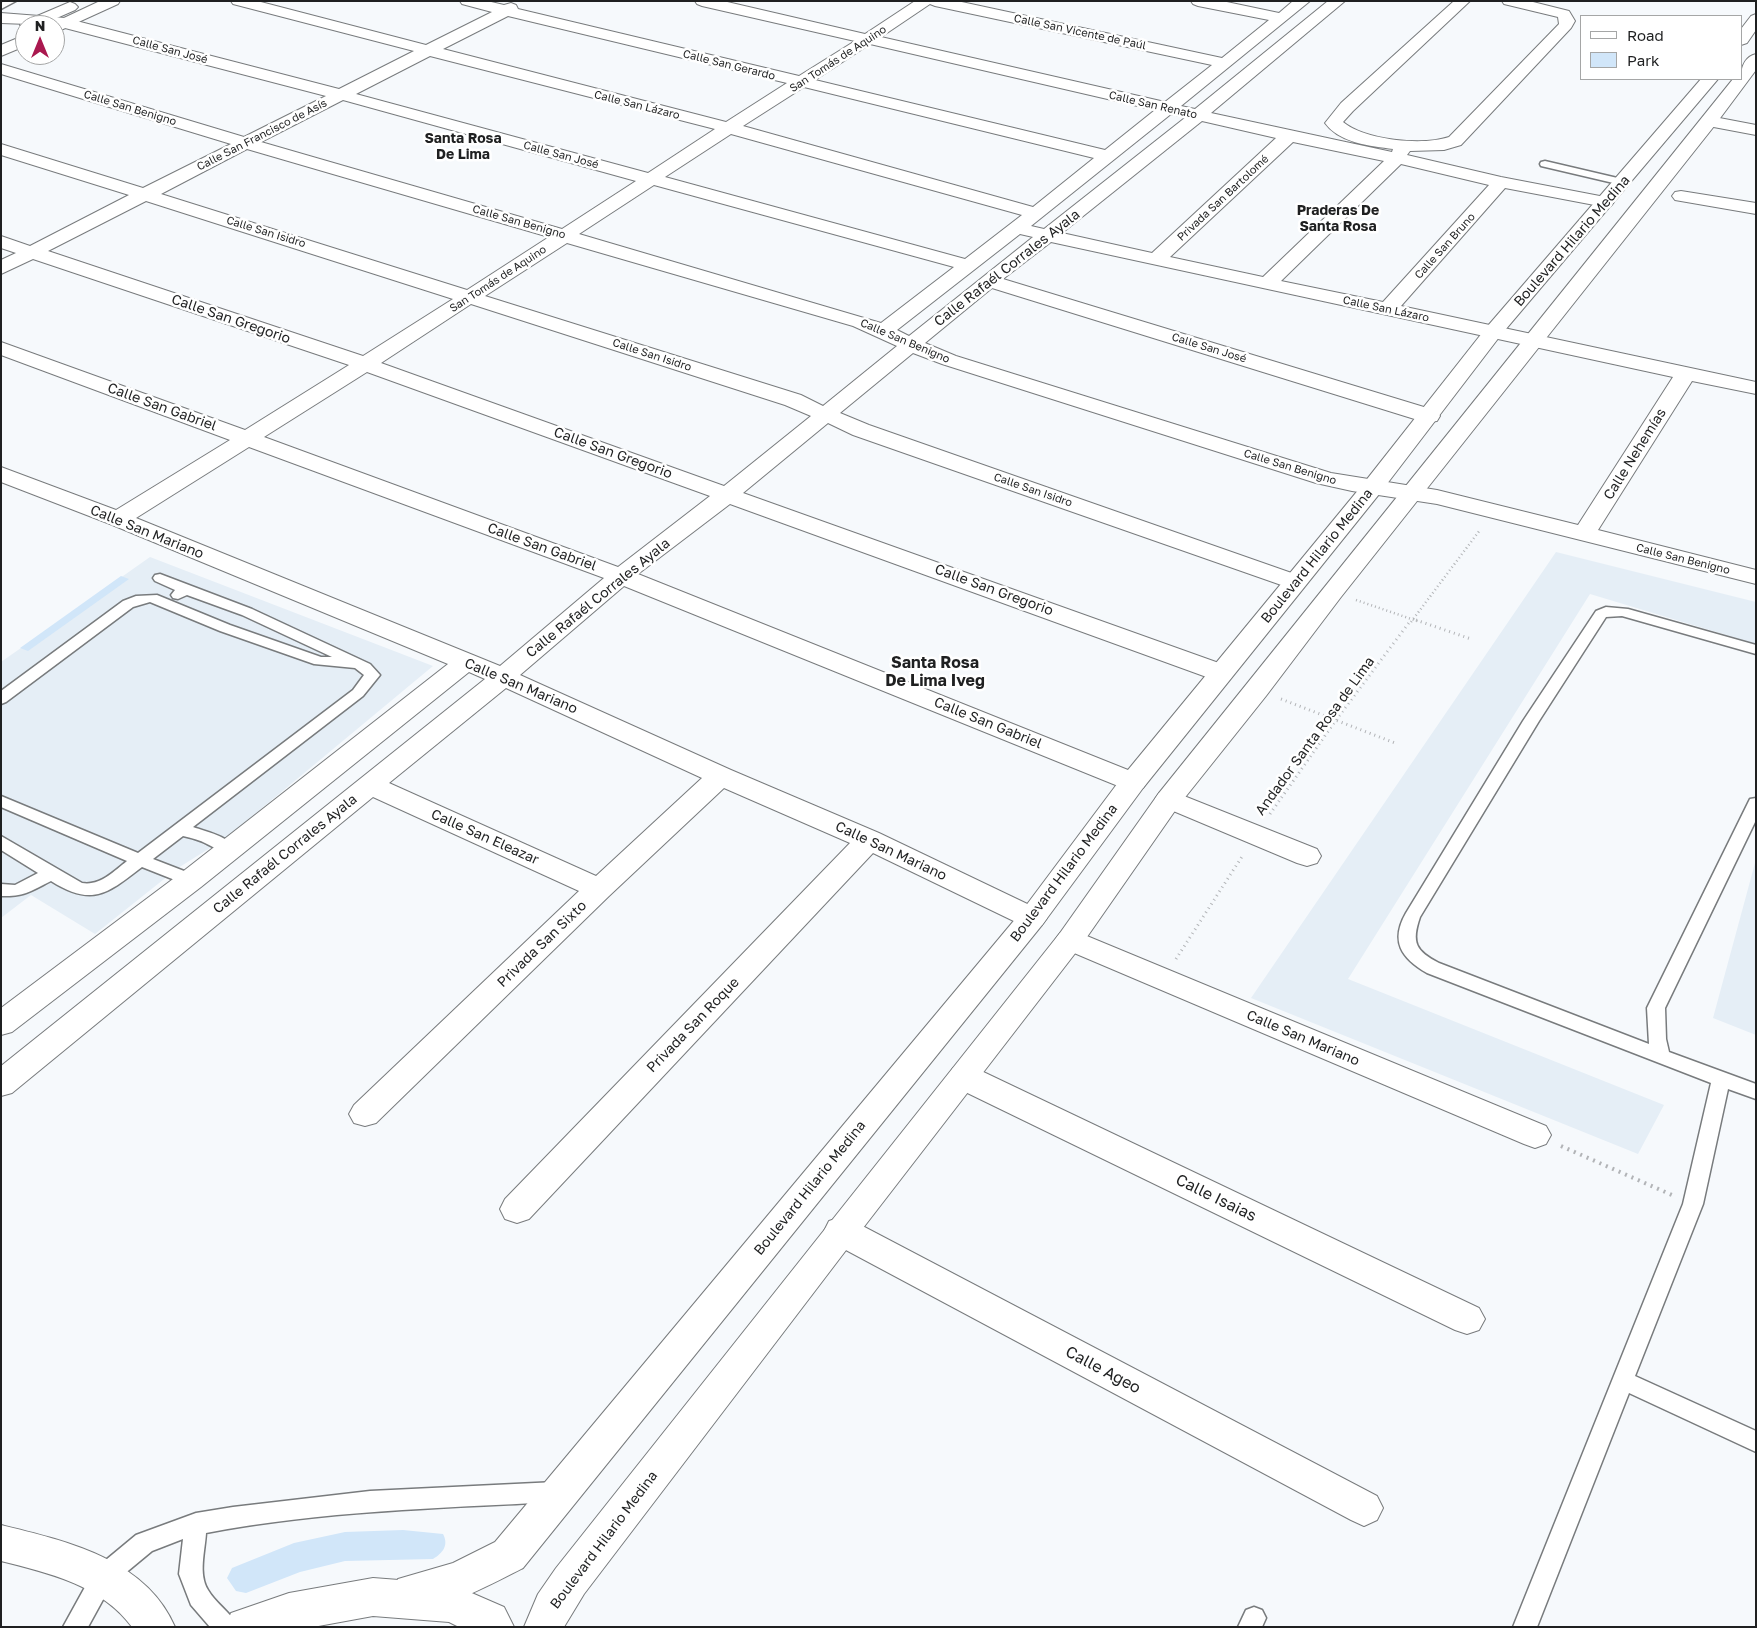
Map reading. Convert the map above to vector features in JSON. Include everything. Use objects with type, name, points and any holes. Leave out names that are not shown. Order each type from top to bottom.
[{"type":"street","points":[[51,15],[83,1]]},
{"type":"street","points":[[65,23],[114,1]]},
{"type":"street","name":"Calle San Lázaro","points":[[238,1],[729,128],[1036,213]]},
{"type":"street","name":"Calle San Gerardo","points":[[467,1],[1108,156]]},
{"type":"street","name":"Calle San Francisco de Asís","points":[[1,268],[524,1]]},
{"type":"street","name":"Calle San Renato","points":[[702,1],[1289,136],[1361,144],[1400,151],[1501,182],[1613,192]]},
{"type":"street","name":"San Tomás de Aquino","points":[[118,519],[471,297],[729,128],[870,40],[925,1]]},
{"type":"street","name":"Calle San Vicente de Paúl","points":[[935,1],[1224,63]]},
{"type":"street","points":[[1198,1],[1282,18]]},
{"type":"street","name":"Calle Rafaél Corrales Ayala","points":[[884,330],[1036,213],[1303,1]]},
{"type":"street","name":"Calle Rafaél Corrales Ayala","points":[[1,1084],[503,677],[621,576],[728,494],[989,281],[1199,116],[1229,89],[1338,1]]},
{"type":"street","points":[[1361,144],[1343,132],[1334,123],[1335,119],[1463,1]]},
{"type":"street","points":[[1268,283],[1400,151],[1447,146],[1455,141],[1566,25],[1567,21],[1564,14],[1509,1]]},
{"type":"street","name":"Calle San José","points":[[1,18],[15,21]]},
{"type":"street","points":[[1742,39],[1756,19]]},
{"type":"street","name":"Calle San José","points":[[65,26],[342,95],[967,265]]},
{"type":"street","points":[[1,36],[15,30]]},
{"type":"street","points":[[1,51],[15,45]]},
{"type":"street","name":"Boulevard Hilario Medina","points":[[1742,77],[1756,59]]},
{"type":"street","name":"Calle San Benigno","points":[[1,69],[245,143],[565,235],[884,330],[911,345],[949,360],[1315,475],[1372,488],[1413,492],[1584,535],[1755,574]]},
{"type":"street","name":"Boulevard Hilario Medina","points":[[373,1597],[440,1587],[469,1577],[509,1555],[1032,918],[1133,782],[1372,488],[1494,332],[1709,80]]},
{"type":"street","name":"Boulevard Hilario Medina","points":[[550,1620],[570,1581],[1070,940],[1169,798],[1257,690],[1332,592],[1740,80]]},
{"type":"street","points":[[1712,117],[1756,122]]},
{"type":"street","points":[[1712,117],[1756,130]]},
{"type":"street","name":"Privada San Bartolomé","points":[[1156,260],[1289,136]]},
{"type":"street","name":"Calle San Isidro","points":[[1,149],[785,398],[861,430],[1295,582]]},
{"type":"street","name":"Calle San Bruno","points":[[1388,309],[1501,182]]},
{"type":"street","points":[[1681,196],[1754,205]]},
{"type":"street","name":"Calle San Lázaro","points":[[1016,228],[1156,260],[1756,388]]},
{"type":"street","name":"Calle San Gregorio","points":[[1,242],[365,364],[1221,673]]},
{"type":"street","name":"Calle San José","points":[[989,281],[1429,416]]},
{"type":"street","name":"Calle San Gabriel","points":[[1,348],[621,576],[1133,782]]},
{"type":"street","name":"Calle Nehemías","points":[[1584,535],[1686,373]]},
{"type":"street","name":"Calle San Mariano","points":[[1,474],[118,519],[503,677],[721,776],[869,840],[1032,918]]},
{"type":"street","points":[[1,1024],[191,880],[465,662]]},
{"type":"street","name":"Privada San Sixto","points":[[365,1114],[721,776]]},
{"type":"street","name":"Calle San Eleazar","points":[[370,785],[600,889]]},
{"type":"street","points":[[1169,798],[1255,836],[1307,856]]},
{"type":"street","name":"Privada San Roque","points":[[517,1210],[869,840]]},
{"type":"street","name":"Calle San Mariano","points":[[1070,940],[1536,1135]]},
{"type":"street","name":"Calle Isaias","points":[[964,1077],[1467,1319]]},
{"type":"street","name":"Calle Ageo","points":[[841,1232],[1364,1508]]},
{"type":"street","points":[[1,1543],[78,1564],[113,1582],[140,1605],[155,1627]]},
{"type":"street","points":[[245,1627],[289,1612],[373,1597],[451,1603],[490,1621],[494,1627]]},
{"type":"lane","points":[[1,6],[12,1]]},
{"type":"lane","points":[[1545,164],[1613,192]]},
{"type":"lane","points":[[1,842],[78,889],[86,891],[98,889],[110,883],[141,860],[358,692],[372,675],[365,667],[333,651],[247,612],[186,590],[160,578]]},
{"type":"lane","points":[[166,603],[186,590]]},
{"type":"lane","points":[[1,699],[128,604],[145,598],[152,598],[166,603],[225,628],[319,662],[358,664]]},
{"type":"lane","points":[[1756,650],[1623,612],[1606,611],[1600,614],[1530,722],[1412,917],[1407,928],[1406,939],[1409,950],[1417,960],[1432,968],[1756,1092]]},
{"type":"lane","points":[[225,628],[247,612]]},
{"type":"lane","points":[[276,646],[292,633]]},
{"type":"lane","points":[[319,662],[333,651]]},
{"type":"lane","points":[[1,801],[96,843],[191,880]]},
{"type":"lane","points":[[1661,1056],[1657,1039],[1656,1008],[1756,803]]},
{"type":"lane","points":[[180,829],[212,839],[228,849]]},
{"type":"lane","points":[[1,890],[17,891],[51,873]]},
{"type":"lane","points":[[1525,1627],[1693,1204],[1721,1080]]},
{"type":"lane","points":[[1622,1380],[1756,1442]]},
{"type":"lane","points":[[75,1627],[103,1578],[144,1543],[196,1524],[233,1517],[370,1502],[561,1492]]},
{"type":"lane","points":[[196,1524],[191,1574],[199,1597],[226,1627]]},
{"type":"path","name":"Andador Santa Rosa de Lima","points":[[1164,979],[1255,836],[1336,720],[1493,511]]},
{"type":"path","points":[[1332,592],[1471,640]]},
{"type":"path","points":[[1257,690],[1396,743]]},
{"type":"path","points":[[1536,1135],[1693,1204]]},
{"type":"shaded area","points":[[1556,552],[1756,602],[1756,644],[1590,594],[1348,979],[1664,1105],[1638,1154],[1251,998]]},
{"type":"shaded area","points":[[150,557],[433,666],[226,838],[178,868],[95,934],[31,895],[1,918],[1,662]]},
{"type":"shaded area","points":[[1756,863],[1756,1035],[1713,1018]]},
{"type":"green space","points":[[121,576],[129,579],[28,651],[20,648]]},
{"type":"green space","points":[[403,1530],[443,1534],[445,1538],[444,1548],[433,1559],[345,1561],[300,1572],[246,1593],[236,1591],[227,1578],[232,1568],[294,1543],[345,1532]]},
{"type":"district","name":"Santa Rosa De Lima","points":[[463,148]]},
{"type":"district","name":"Praderas De Santa Rosa","points":[[1338,220]]},
{"type":"district","name":"Santa Rosa De Lima Iveg","points":[[935,672]]}]
